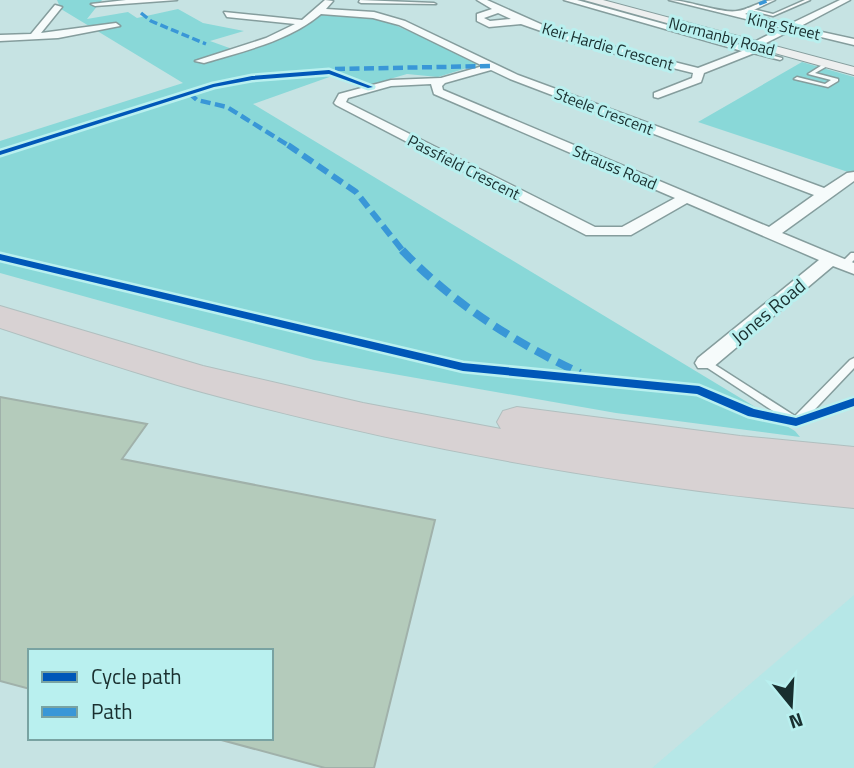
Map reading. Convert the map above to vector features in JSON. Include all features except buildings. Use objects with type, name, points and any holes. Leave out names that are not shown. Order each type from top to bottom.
[{"type":"highway","points":[[0,294],[167,345],[281,375],[402,401],[535,426],[854,464]]},
{"type":"highway","points":[[0,317],[201,379],[388,424],[610,464],[854,490]]},
{"type":"street","points":[[96,4],[173,0]]},
{"type":"street","points":[[200,61],[289,32],[321,12],[330,0]]},
{"type":"street","name":"Keir Hardie Crescent","points":[[481,0],[524,21],[574,39],[699,71]]},
{"type":"street","points":[[568,0],[756,48]]},
{"type":"street","name":"Normanby Road","points":[[590,0],[756,48],[854,71]]},
{"type":"street","points":[[609,5],[625,0]]},
{"type":"street","name":"King Street","points":[[673,0],[852,41]]},
{"type":"street","points":[[735,15],[770,0]]},
{"type":"street","points":[[658,94],[697,80],[699,71],[756,48],[789,28],[846,0]]},
{"type":"street","points":[[136,3],[141,13]]},
{"type":"street","points":[[33,37],[58,7]]},
{"type":"street","points":[[500,10],[481,14],[480,19],[489,24],[524,21]]},
{"type":"street","name":"Steele Crescent","points":[[321,12],[363,14],[395,20],[514,77],[825,194]]},
{"type":"street","points":[[227,13],[305,23]]},
{"type":"street","points":[[0,38],[33,37],[116,26]]},
{"type":"street","points":[[558,49],[557,44],[574,39]]},
{"type":"street","points":[[206,44],[224,53]]},
{"type":"street","points":[[589,55],[609,50]]},
{"type":"street","points":[[441,81],[493,65]]},
{"type":"street","name":"Passfield Crescent","points":[[441,81],[393,81],[343,96],[340,103],[592,232],[625,232],[687,197]]},
{"type":"street","name":"Strauss Road","points":[[441,81],[436,86],[438,92],[846,262]]},
{"type":"street","points":[[771,233],[852,176]]},
{"type":"street","name":"Jones Road","points":[[705,363],[846,262]]},
{"type":"lane","points":[[362,0],[361,2],[433,4]]},
{"type":"lane","points":[[748,9],[774,15],[808,0]]},
{"type":"lane","points":[[756,48],[780,59]]},
{"type":"lane","points":[[797,79],[826,86],[836,80],[811,74],[827,64]]},
{"type":"lane","points":[[705,363],[796,422],[854,362]]},
{"type":"shaded area","points":[[57,0],[102,0],[87,19],[128,12],[137,18],[178,9],[203,23],[244,31],[210,41],[235,50],[293,31],[320,13],[362,16],[390,23],[483,63],[438,77],[407,74],[366,86],[335,75],[253,104],[795,431],[800,437],[616,413],[314,360],[0,273],[0,141],[183,83],[61,9]]},
{"type":"shaded area","points":[[802,62],[854,77],[854,174],[698,122]]},
{"type":"shaded area","points":[[854,595],[854,768],[652,768]]},
{"type":"marked path","points":[[759,4],[769,0]]},
{"type":"marked path","points":[[141,13],[151,21],[206,44]]},
{"type":"marked path","points":[[335,69],[493,66]]},
{"type":"marked path","points":[[189,93],[197,100],[227,107],[254,122],[356,192],[404,252],[464,306],[530,349],[580,373]]},
{"type":"cycle path","points":[[0,153],[213,86],[252,78],[329,72],[370,87]]},
{"type":"cycle path","points":[[0,257],[463,367],[699,390],[752,413],[796,422],[854,402]]}]
